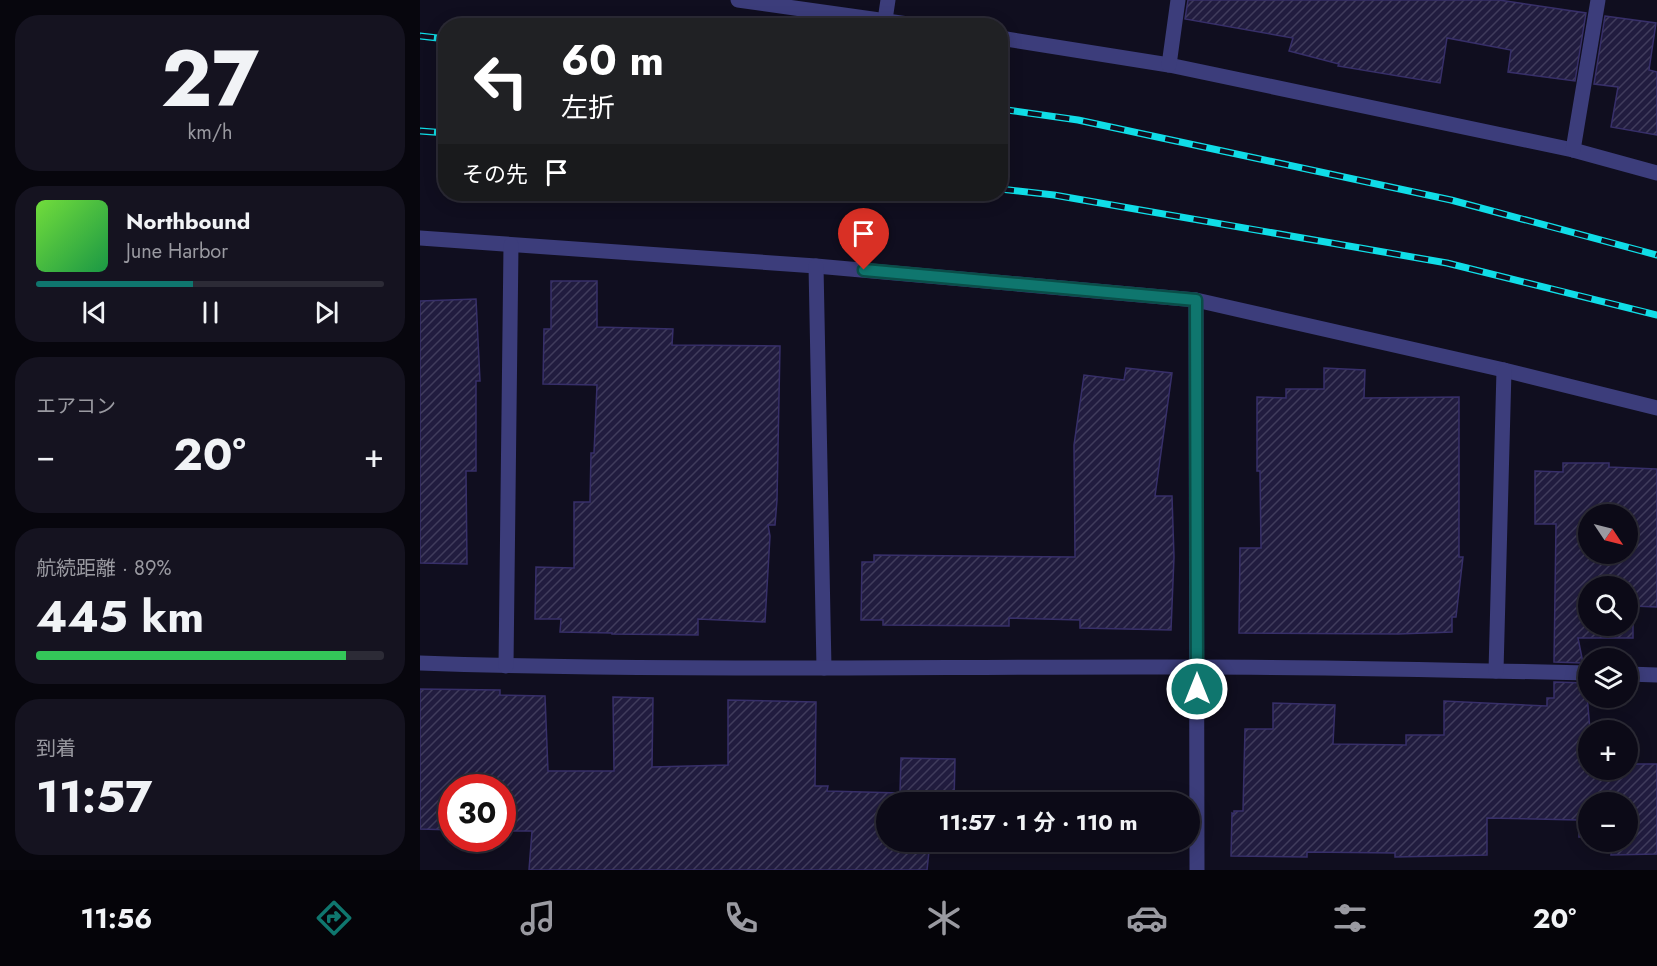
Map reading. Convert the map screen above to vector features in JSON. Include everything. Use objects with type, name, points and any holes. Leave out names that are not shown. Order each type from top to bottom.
[{"type":"street","points":[[738,0],[870,18]]},
{"type":"street","points":[[885,18],[888,0]]},
{"type":"street","points":[[1168,65],[1178,0]]},
{"type":"street","points":[[1572,150],[1598,0]]},
{"type":"street","points":[[1008,39],[1168,65],[1572,150],[1657,173]]},
{"type":"street","points":[[420,238],[816,266],[1196,300],[1504,370],[1657,408]]},
{"type":"street","points":[[506,666],[511,245]]},
{"type":"street","points":[[816,266],[824,668]]},
{"type":"street","points":[[1196,300],[1197,870]]},
{"type":"street","points":[[1496,671],[1504,370]]},
{"type":"street","points":[[420,663],[506,666],[824,668],[1197,667],[1578,673]]},
{"type":"street","points":[[1638,674],[1657,675]]},
{"type":"building","points":[[1188,0],[1499,0],[1586,13],[1575,81],[1508,72],[1511,50],[1447,38],[1440,83],[1338,66],[1339,64],[1289,51],[1293,38],[1185,19]]},
{"type":"building","points":[[1605,16],[1656,23],[1649,70],[1657,72],[1657,135],[1611,127],[1618,87],[1594,84]]},
{"type":"building","points":[[551,281],[597,281],[597,327],[673,329],[672,345],[780,346],[777,500],[775,525],[768,525],[770,536],[765,622],[698,619],[698,635],[612,634],[560,632],[561,619],[535,619],[536,567],[574,568],[574,502],[590,502],[591,453],[594,453],[597,385],[543,384],[544,329],[551,329]]},
{"type":"building","points":[[476,299],[480,381],[476,381],[476,471],[466,471],[467,564],[420,563],[420,301]]},
{"type":"building","points":[[1126,368],[1172,373],[1155,496],[1172,496],[1174,557],[1171,630],[1080,628],[1080,620],[1009,618],[1009,626],[883,625],[883,620],[861,620],[862,562],[874,562],[874,555],[1075,557],[1074,445],[1084,375],[1124,380]]},
{"type":"building","points":[[1324,368],[1365,370],[1364,398],[1459,397],[1459,557],[1463,557],[1456,617],[1452,617],[1452,632],[1239,633],[1240,548],[1261,548],[1260,471],[1257,471],[1257,397],[1286,398],[1286,389],[1324,389]]},
{"type":"building","points":[[1563,463],[1609,463],[1609,467],[1657,469],[1657,607],[1638,606],[1638,576],[1578,576],[1578,636],[1633,636],[1633,638],[1578,638],[1580,648],[1578,648],[1578,663],[1554,662],[1556,524],[1535,524],[1535,471],[1563,472]]},
{"type":"building","points":[[1554,682],[1578,683],[1578,708],[1588,708],[1589,720],[1578,720],[1578,780],[1638,780],[1638,764],[1657,764],[1657,854],[1611,855],[1611,852],[1638,852],[1638,792],[1578,792],[1578,820],[1487,818],[1487,855],[1395,857],[1395,853],[1307,852],[1307,857],[1231,856],[1232,813],[1243,811],[1245,729],[1273,729],[1273,703],[1335,705],[1333,744],[1406,745],[1406,735],[1444,735],[1444,701],[1547,706],[1547,698],[1554,698]]},
{"type":"building","points":[[420,689],[500,690],[500,695],[545,696],[548,771],[614,771],[613,697],[653,698],[652,767],[728,765],[728,700],[816,702],[815,786],[828,786],[827,791],[876,792],[876,852],[929,852],[927,870],[529,870],[532,831],[516,831],[516,774],[438,774],[438,830],[420,829]]},
{"type":"building","points":[[901,758],[955,759],[954,792],[900,792]]},
{"type":"railway","points":[[420,36],[438,38]]},
{"type":"railway","points":[[1008,110],[1078,120],[1451,200],[1657,255]]},
{"type":"railway","points":[[420,131],[438,132]]},
{"type":"railway","points":[[1008,190],[1054,195],[1447,263],[1657,315]]},
{"type":"route","points":[[864,270],[1196,300],[1197,689]]}]
